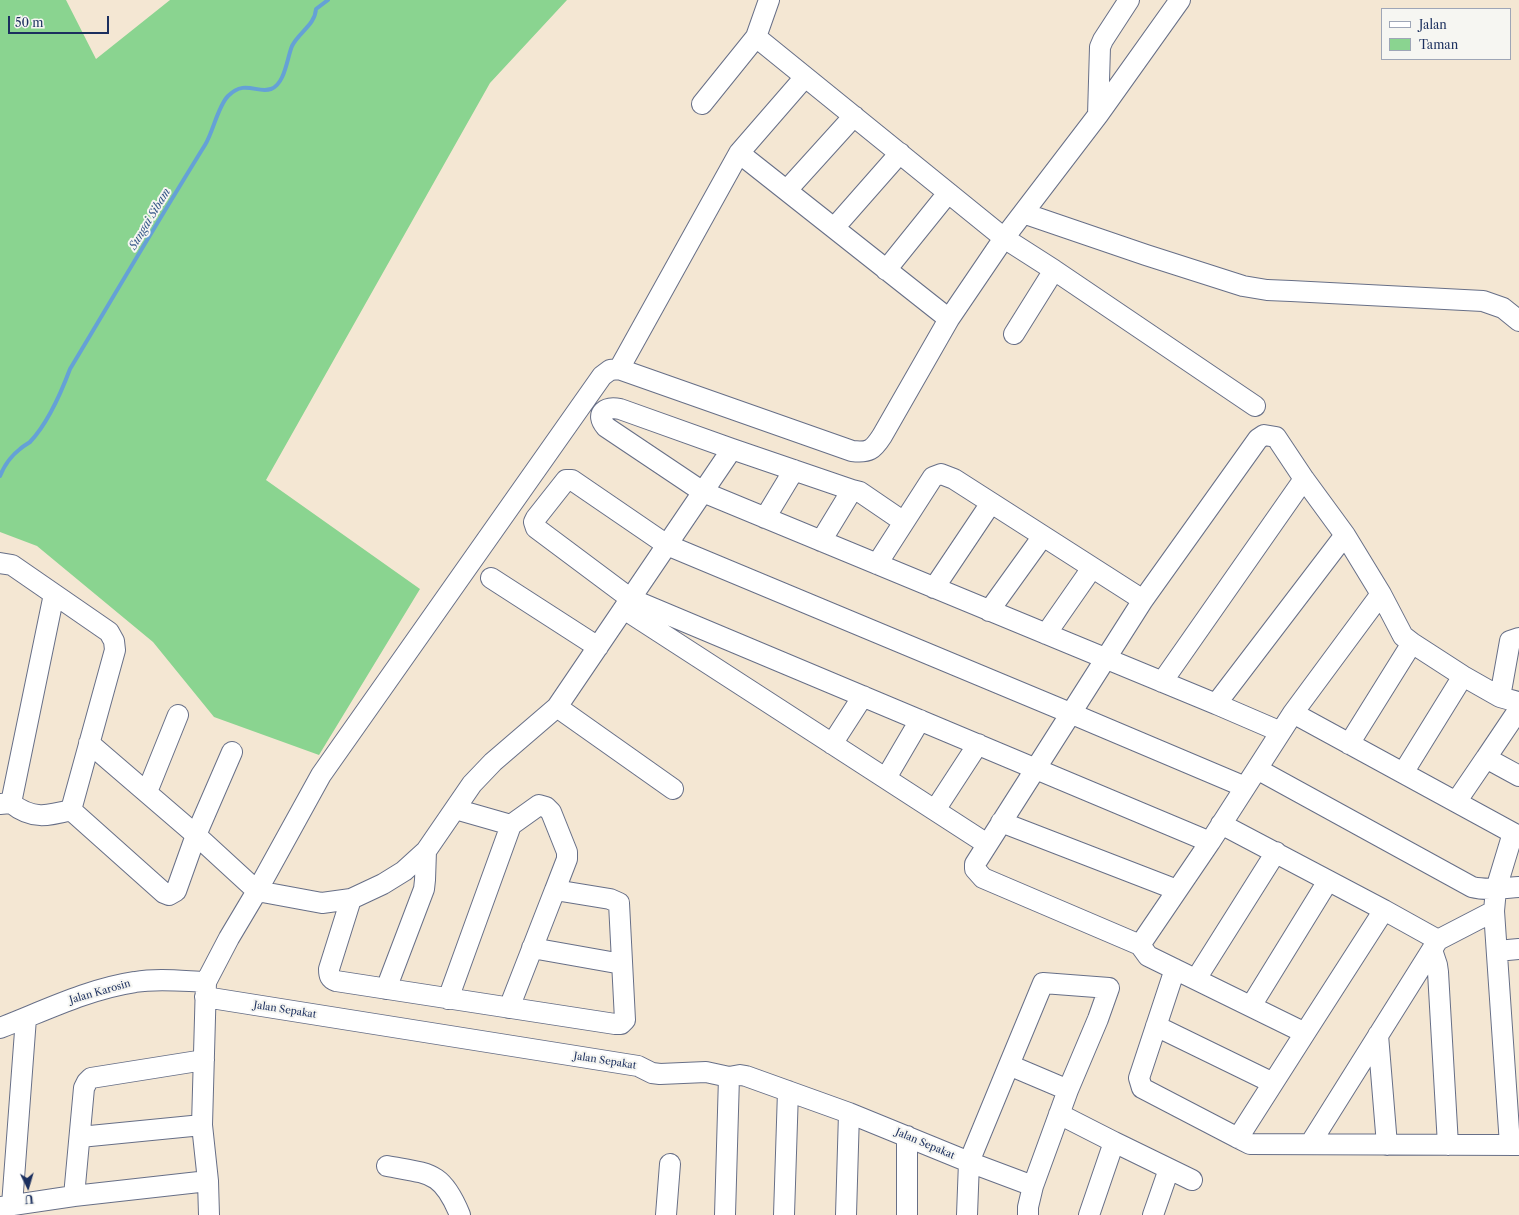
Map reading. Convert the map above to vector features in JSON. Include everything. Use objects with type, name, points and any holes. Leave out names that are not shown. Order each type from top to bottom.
[{"type":"street","points":[[702,104],[756,37],[769,0]]},
{"type":"street","points":[[1098,115],[1100,47],[1129,0]]},
{"type":"street","points":[[209,1215],[208,1181],[202,1125],[205,990],[229,938],[258,891],[321,775],[602,376],[610,370],[619,369],[852,451],[863,452],[874,448],[949,319],[1004,238],[1098,115],[1180,0]]},
{"type":"street","points":[[756,37],[1004,238],[1054,270],[1255,406]]},
{"type":"street","points":[[619,369],[739,153],[805,77]]},
{"type":"street","points":[[787,190],[854,116]]},
{"type":"street","points":[[739,153],[949,319]]},
{"type":"street","points":[[834,228],[900,153]]},
{"type":"street","points":[[886,270],[948,193]]},
{"type":"street","points":[[1023,213],[1243,286],[1283,291],[1483,301],[1503,308],[1519,321]]},
{"type":"street","points":[[1014,334],[1054,270]]},
{"type":"street","points":[[904,522],[864,495],[852,490],[620,409],[612,407],[604,411],[602,414],[602,422],[606,427],[703,492],[1281,732]]},
{"type":"street","points":[[1305,1033],[1148,956],[1140,945],[983,878],[975,869],[975,864],[1034,768],[1143,600],[1258,439],[1264,434],[1276,437],[1304,479],[1345,535],[1381,594],[1403,636],[1463,676],[1500,697],[1519,702],[1519,708],[1456,802]]},
{"type":"street","points":[[89,742],[258,891],[322,902],[351,899],[383,884],[404,871],[426,851],[472,784],[493,762],[557,707],[732,449]]},
{"type":"street","points":[[765,518],[794,470]]},
{"type":"street","points":[[877,564],[933,477],[941,474],[954,479],[1143,600]]},
{"type":"street","points":[[1162,682],[1304,479]]},
{"type":"street","points":[[987,844],[832,744],[627,604],[536,528],[534,522],[536,518],[566,480],[572,480],[667,545],[1245,787]]},
{"type":"street","points":[[821,541],[852,490]]},
{"type":"street","points":[[934,588],[991,503]]},
{"type":"street","points":[[1216,704],[1345,535]]},
{"type":"street","points":[[989,610],[1043,536]]},
{"type":"street","points":[[0,563],[12,565],[109,632],[114,641],[115,650],[89,742],[72,810]]},
{"type":"street","points":[[1046,634],[1092,568]]},
{"type":"street","points":[[491,578],[598,648]]},
{"type":"street","points":[[54,594],[5,804],[37,815],[49,816],[72,810]]},
{"type":"street","points":[[1140,945],[1210,842],[1293,713],[1381,594]]},
{"type":"street","points":[[627,604],[863,696],[1210,842]]},
{"type":"street","points":[[1500,697],[1510,642],[1519,638]]},
{"type":"street","points":[[1349,744],[1412,643]]},
{"type":"street","points":[[1403,773],[1463,676]]},
{"type":"street","points":[[832,744],[863,696]]},
{"type":"street","points":[[557,707],[673,789]]},
{"type":"street","points":[[1175,969],[1139,1078],[1142,1088],[1238,1138],[1250,1144],[1514,1145],[1494,911],[1496,889],[1517,822],[1456,802],[1293,713]]},
{"type":"street","points":[[147,792],[178,715]]},
{"type":"street","points":[[886,778],[920,720]]},
{"type":"street","points":[[936,810],[978,744]]},
{"type":"street","points":[[72,810],[164,893],[169,895],[176,891],[196,835],[232,752]]},
{"type":"street","points":[[1486,758],[1519,776]]},
{"type":"street","points":[[1257,769],[1472,887],[1479,889],[1519,887]]},
{"type":"street","points":[[448,999],[511,825],[540,805],[546,807],[551,812],[566,852],[567,859],[509,1008]]},
{"type":"street","points":[[455,808],[511,825]]},
{"type":"street","points":[[1001,822],[1177,890]]},
{"type":"street","points":[[1221,824],[1384,910],[1435,945],[1438,972],[1448,1145]]},
{"type":"street","points":[[386,989],[424,889],[426,880],[426,851]]},
{"type":"street","points":[[1196,979],[1276,852]]},
{"type":"street","points":[[1251,1006],[1328,881]]},
{"type":"street","points":[[351,899],[329,969],[329,975],[332,980],[448,999],[621,1024],[625,1020],[619,903],[610,899],[555,890]]},
{"type":"street","points":[[1238,1138],[1384,910]]},
{"type":"street","points":[[1310,1144],[1435,945],[1494,911]]},
{"type":"street","points":[[532,948],[622,964]]},
{"type":"street","points":[[1497,951],[1519,949]]},
{"type":"street","name":"Jalan Karosin","points":[[0,1028],[81,995],[136,982],[158,980],[205,990]]},
{"type":"street","points":[[967,1215],[969,1162],[1043,983],[1109,988],[1098,1019],[1068,1090],[1033,1186],[1028,1207],[1028,1215]]},
{"type":"street","name":"Jalan Sepakat","points":[[205,990],[638,1066],[652,1073],[706,1072],[730,1077],[740,1075],[746,1076],[849,1113],[969,1162],[1033,1186]]},
{"type":"street","points":[[26,1018],[6,1206],[74,1196],[208,1181]]},
{"type":"street","points":[[1156,1026],[1273,1083]]},
{"type":"street","points":[[1378,1035],[1387,1145]]},
{"type":"street","points":[[74,1196],[84,1088],[87,1082],[91,1078],[204,1060]]},
{"type":"street","points":[[1009,1066],[1068,1090]]},
{"type":"street","points":[[724,1215],[730,1077]]},
{"type":"street","points":[[784,1215],[788,1091]]},
{"type":"street","points":[[846,1215],[849,1113]]},
{"type":"street","points":[[1059,1114],[1192,1180]]},
{"type":"street","points":[[80,1137],[202,1125]]},
{"type":"street","points":[[906,1136],[907,1215]]},
{"type":"street","points":[[1089,1215],[1114,1142]]},
{"type":"street","points":[[666,1215],[670,1164]]},
{"type":"street","points":[[387,1166],[428,1173],[442,1182],[454,1198],[460,1215]]},
{"type":"street","points":[[1153,1215],[1169,1168]]},
{"type":"green space","points":[[0,0],[66,0],[96,59],[170,0],[567,0],[490,83],[266,480],[420,589],[319,755],[214,717],[153,642],[37,546],[0,532]]},
{"type":"waterway","name":"Sungai Sibam","points":[[0,476],[11,458],[21,448],[30,442],[43,426],[58,398],[70,369],[205,145],[224,100],[240,88],[266,90],[276,86],[285,70],[292,46],[295,41],[313,20],[316,9],[328,0]]}]
